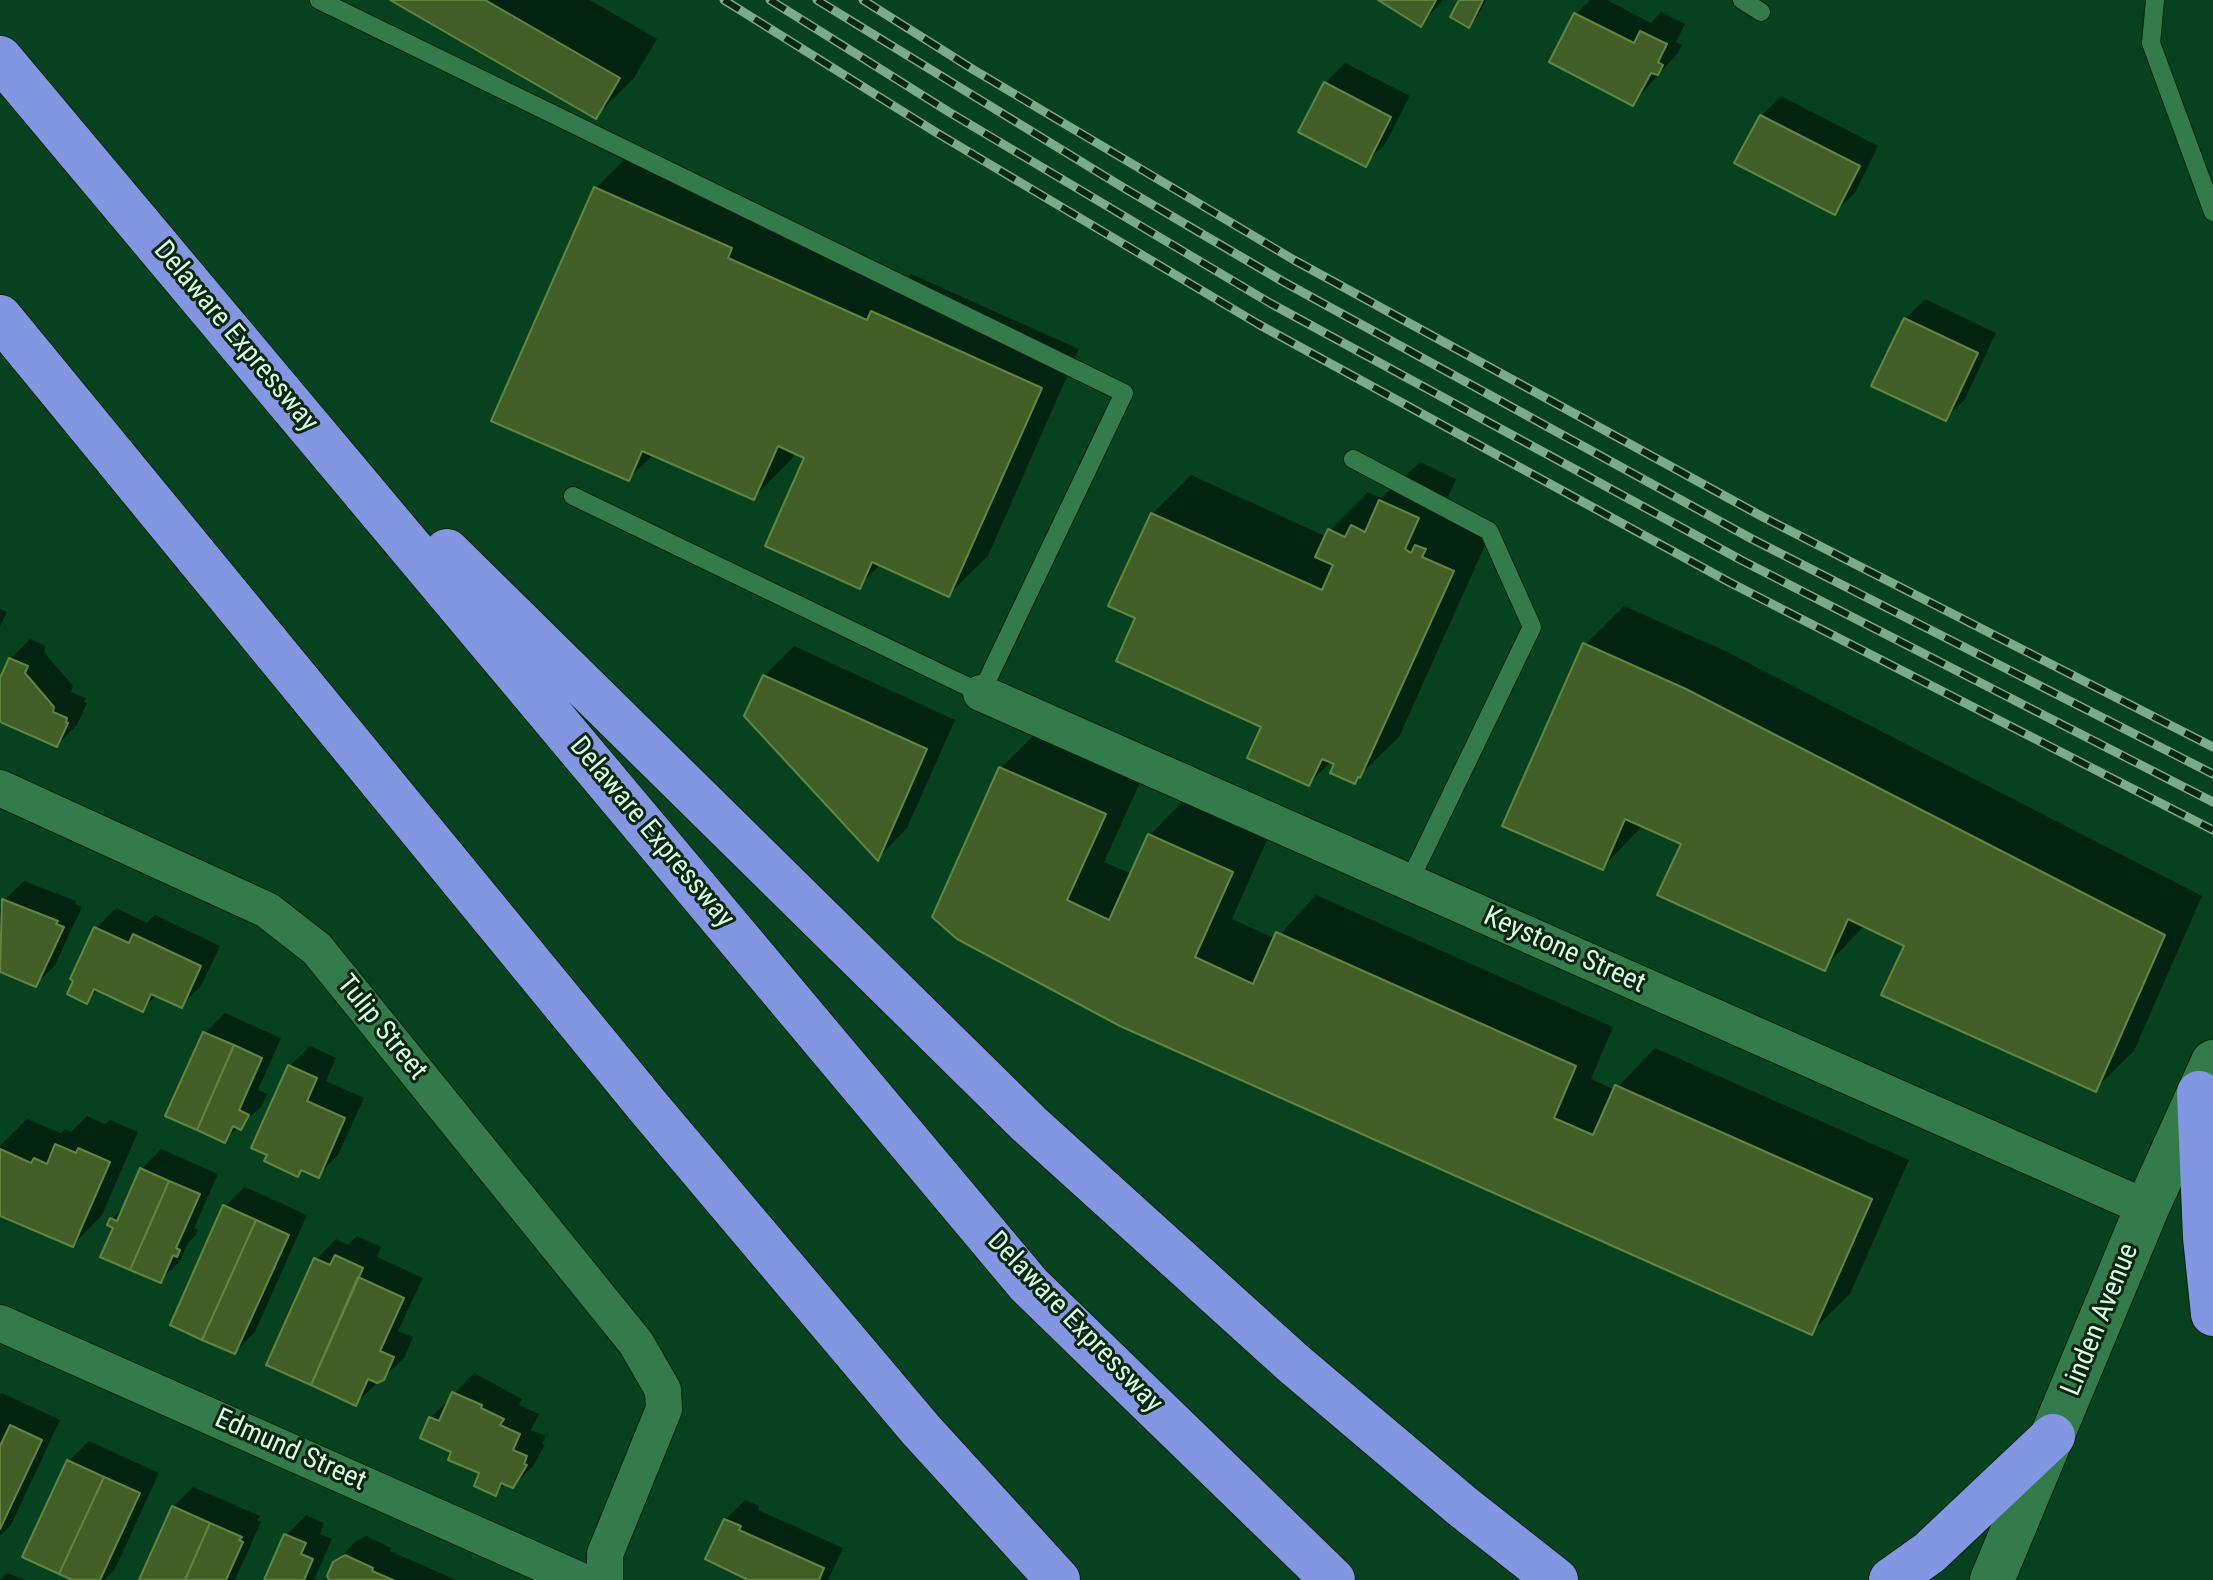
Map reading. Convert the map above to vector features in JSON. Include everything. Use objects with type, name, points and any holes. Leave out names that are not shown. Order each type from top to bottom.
[{"type":"highway","name":"Delaware Expressway","points":[[0,58],[1029,1285],[1333,1580]]},
{"type":"highway","points":[[0,317],[650,1109],[921,1430],[1058,1580]]},
{"type":"highway","points":[[255,360],[1029,1124],[1293,1363],[1462,1506],[1556,1580]]},
{"type":"highway","points":[[2206,1078],[2205,1237],[2213,1314]]},
{"type":"highway","points":[[1891,1580],[1929,1553],[2053,1436]]},
{"type":"street","name":"Keystone Street","points":[[981,693],[2147,1208]]},
{"type":"street","name":"Tulip Street","points":[[0,788],[267,910],[317,949],[636,1343],[663,1390],[664,1409],[605,1554],[605,1580]]},
{"type":"street","name":"Linden Avenue","points":[[1992,1580],[2147,1208],[2206,1078]]},
{"type":"street","name":"Edmund Street","points":[[0,1323],[579,1580]]},
{"type":"lane","points":[[319,0],[1124,393],[981,693],[573,496]]},
{"type":"lane","points":[[1742,0],[1761,12]]},
{"type":"lane","points":[[2155,0],[2151,43],[2213,212]]},
{"type":"lane","points":[[1353,459],[1489,531],[1532,627],[1409,882]]},
{"type":"building","points":[[390,0],[485,0],[620,78],[596,119]]},
{"type":"building","points":[[1378,0],[1436,0],[1421,27]]},
{"type":"building","points":[[1459,0],[1483,0],[1469,28],[1450,17]]},
{"type":"building","points":[[1574,13],[1634,43],[1640,31],[1667,44],[1658,62],[1663,65],[1658,75],[1651,73],[1633,106],[1549,62]]},
{"type":"building","points":[[1324,82],[1391,117],[1366,167],[1298,132]]},
{"type":"building","points":[[1760,115],[1860,166],[1835,215],[1734,163]]},
{"type":"building","points":[[594,187],[732,248],[728,258],[867,320],[871,311],[1042,388],[949,597],[872,562],[860,589],[765,546],[804,458],[778,446],[754,500],[642,451],[629,481],[491,421]]},
{"type":"building","points":[[1904,318],[1978,353],[1946,421],[1871,386]]},
{"type":"building","points":[[1379,500],[1419,518],[1405,549],[1411,553],[1415,545],[1426,549],[1422,557],[1454,571],[1355,784],[1330,773],[1334,764],[1322,759],[1309,786],[1247,758],[1261,727],[1116,661],[1135,618],[1108,606],[1151,513],[1322,590],[1333,565],[1315,557],[1328,529],[1345,537],[1351,525],[1365,532]]},
{"type":"building","points":[[1583,643],[1686,689],[2165,935],[2096,1092],[1881,995],[1904,946],[1848,919],[1825,971],[1657,895],[1681,844],[1625,819],[1603,870],[1502,826]]},
{"type":"building","points":[[9,658],[28,666],[25,673],[54,707],[53,712],[67,718],[68,723],[57,747],[0,722],[0,678]]},
{"type":"building","points":[[763,675],[927,749],[878,861],[744,716]]},
{"type":"building","points":[[999,767],[1106,814],[1067,900],[1109,920],[1148,834],[1233,872],[1195,957],[1253,984],[1276,932],[1576,1066],[1554,1118],[1593,1135],[1615,1085],[1872,1199],[1812,1335],[1120,1026],[957,939],[932,917]]},
{"type":"building","points":[[2,899],[58,921],[56,924],[64,927],[36,987],[0,972]]},
{"type":"building","points":[[94,927],[129,943],[133,934],[201,966],[182,1008],[151,994],[143,1012],[94,989],[87,1004],[67,994],[73,981],[70,979]]},
{"type":"building","points":[[203,1032],[234,1045],[197,1130],[165,1116]]},
{"type":"building","points":[[234,1045],[262,1058],[239,1110],[249,1115],[241,1130],[233,1126],[225,1143],[197,1130]]},
{"type":"building","points":[[288,1065],[317,1078],[307,1101],[345,1118],[319,1178],[301,1170],[298,1177],[264,1161],[267,1155],[251,1148]]},
{"type":"building","points":[[55,1144],[76,1153],[78,1148],[110,1162],[73,1247],[0,1216],[0,1149],[31,1163],[34,1158],[47,1164]]},
{"type":"building","points":[[140,1168],[169,1181],[130,1270],[100,1257],[113,1228],[107,1225],[110,1218],[117,1221]]},
{"type":"building","points":[[169,1181],[200,1194],[176,1248],[180,1250],[177,1257],[173,1255],[161,1283],[130,1270]]},
{"type":"building","points":[[223,1205],[256,1220],[202,1340],[170,1325]]},
{"type":"building","points":[[256,1220],[289,1235],[235,1354],[202,1340]]},
{"type":"building","points":[[335,1255],[363,1268],[311,1385],[266,1365],[314,1258],[330,1265]]},
{"type":"building","points":[[358,1277],[404,1298],[380,1351],[394,1357],[384,1380],[377,1383],[368,1379],[356,1406],[311,1385]]},
{"type":"building","points":[[452,1392],[482,1405],[481,1408],[504,1419],[500,1425],[520,1434],[513,1450],[527,1456],[524,1464],[527,1465],[513,1488],[501,1483],[496,1496],[474,1486],[479,1473],[448,1460],[451,1452],[420,1438],[429,1417],[439,1421]]},
{"type":"building","points":[[10,1425],[42,1440],[0,1529],[0,1446]]},
{"type":"building","points":[[67,1460],[104,1477],[59,1574],[22,1557]]},
{"type":"building","points":[[104,1477],[140,1493],[100,1580],[72,1580],[59,1574]]},
{"type":"building","points":[[172,1506],[210,1523],[185,1580],[139,1580]]},
{"type":"building","points":[[724,1519],[741,1526],[739,1530],[824,1568],[819,1580],[748,1580],[705,1559]]},
{"type":"building","points":[[210,1523],[242,1537],[239,1540],[243,1542],[226,1580],[185,1580]]},
{"type":"building","points":[[284,1534],[306,1543],[301,1554],[313,1559],[304,1580],[264,1580]]},
{"type":"building","points":[[345,1555],[393,1580],[329,1580],[327,1576],[333,1562]]},
{"type":"railway","points":[[724,0],[937,133],[1258,324],[1729,582],[2213,830]]},
{"type":"railway","points":[[770,0],[949,112],[1270,303],[1741,560],[2213,802]]},
{"type":"railway","points":[[817,0],[1282,281],[1752,539],[2213,774]]},
{"type":"railway","points":[[863,0],[974,70],[1294,260],[1763,517],[2213,747]]}]
